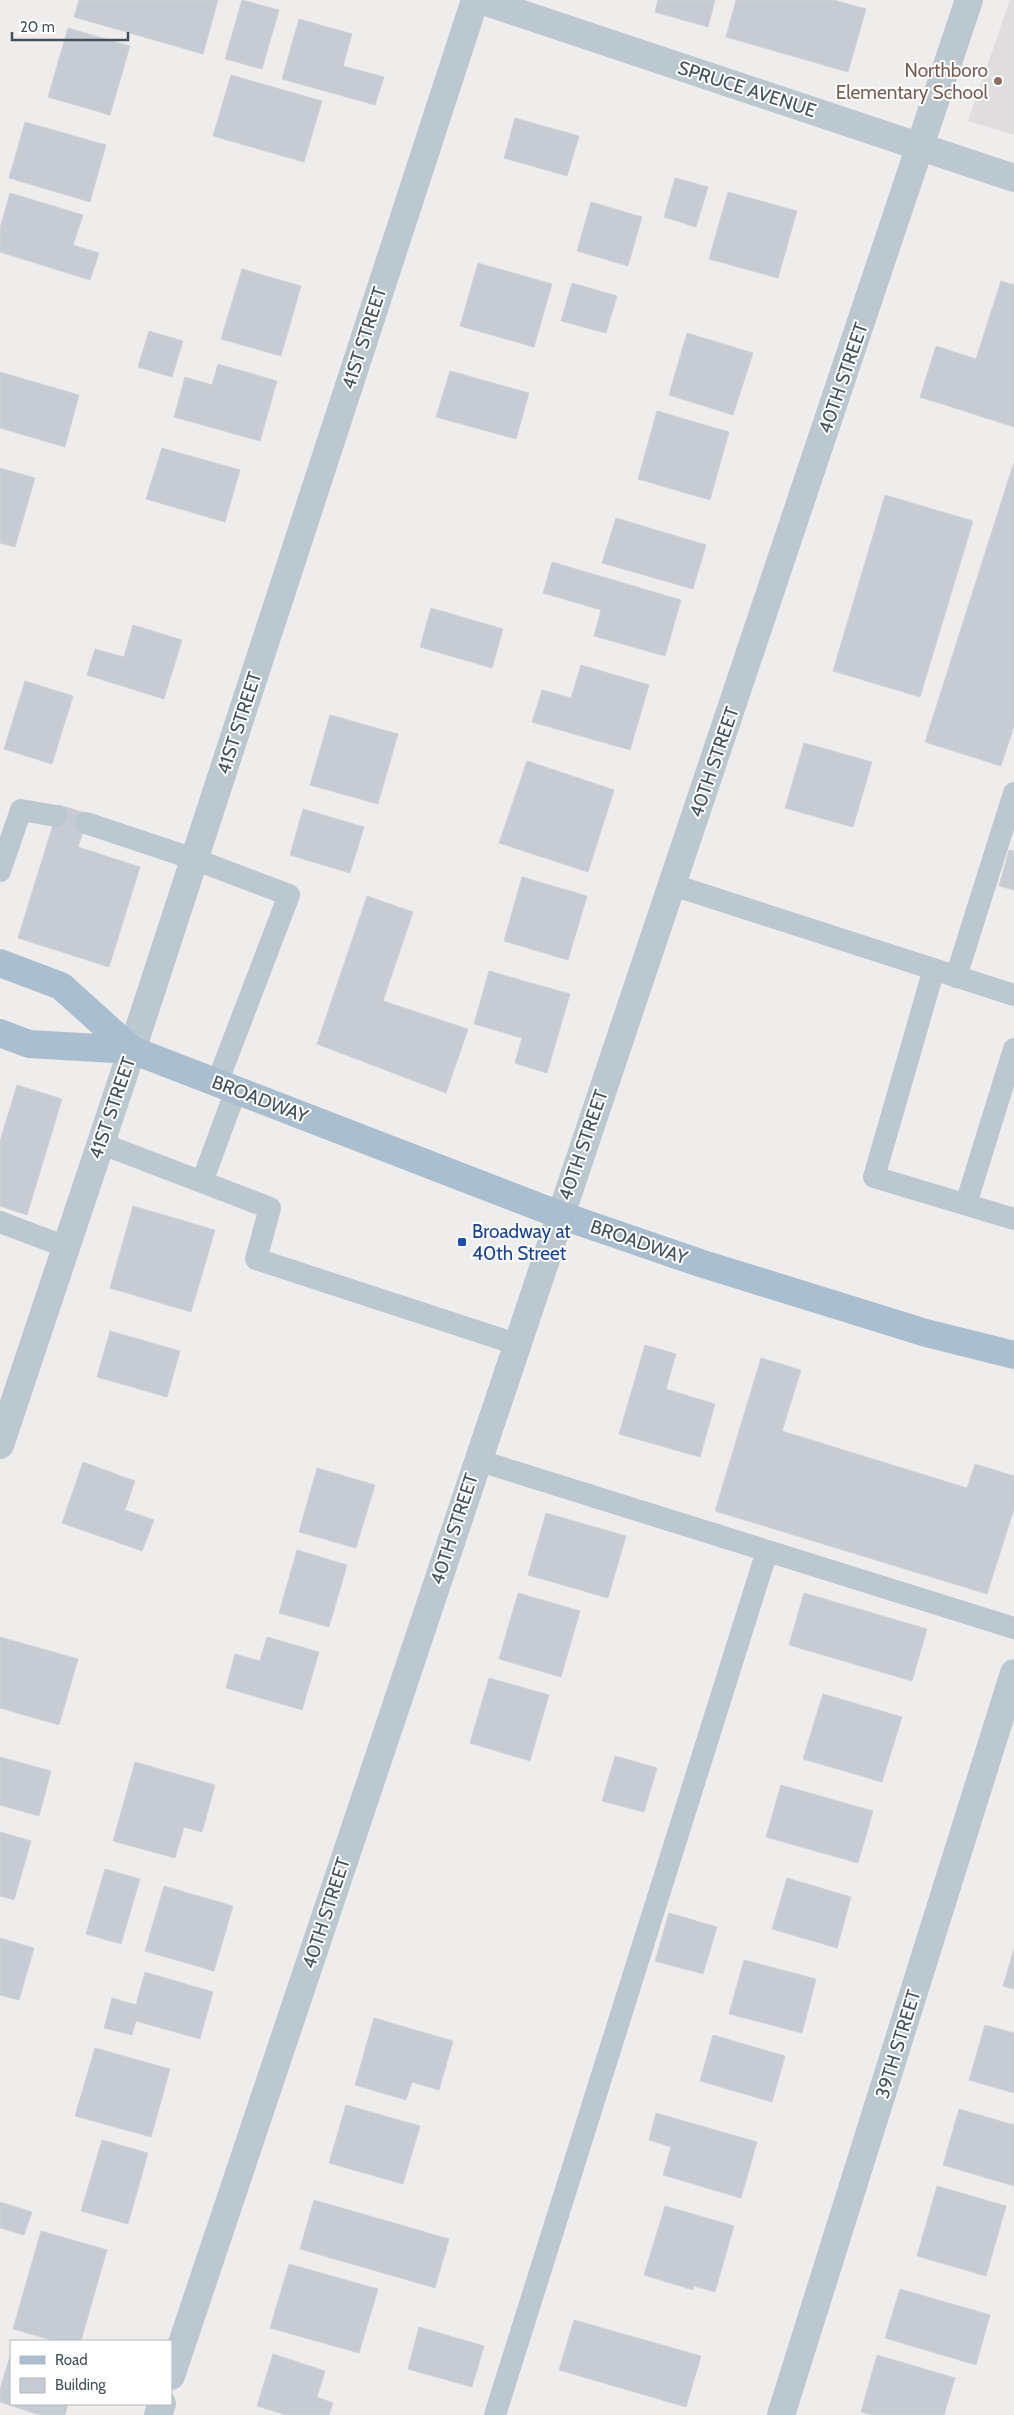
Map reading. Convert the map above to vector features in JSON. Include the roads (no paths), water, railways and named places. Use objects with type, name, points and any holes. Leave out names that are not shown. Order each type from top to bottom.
[{"type":"main road","name":"BROADWAY","points":[[0,963],[61,986],[132,1050]]},
{"type":"main road","name":"BROADWAY","points":[[2,1038],[30,1044],[132,1050],[560,1214],[700,1263],[926,1333],[1014,1355]]},
{"type":"street","name":"41ST STREET","points":[[0,1445],[132,1050],[475,0]]},
{"type":"street","name":"SPRUCE AVENUE","points":[[480,0],[1014,178]]},
{"type":"street","name":"40TH STREET","points":[[172,2373],[477,1460],[673,885],[969,0]]},
{"type":"street","name":"39TH STREET","points":[[781,2415],[1014,1673]]},
{"type":"lane","points":[[956,977],[1014,793]]},
{"type":"lane","points":[[0,871],[21,810],[56,816]]},
{"type":"lane","points":[[86,823],[194,858],[288,895],[226,1086],[202,1182]]},
{"type":"lane","points":[[673,885],[1014,995]]},
{"type":"lane","points":[[934,969],[874,1177],[1014,1219]]},
{"type":"lane","points":[[966,1204],[1014,1049]]},
{"type":"lane","points":[[100,1143],[270,1208],[256,1259],[516,1344]]},
{"type":"lane","points":[[0,1222],[66,1247]]},
{"type":"lane","points":[[477,1460],[1014,1628]]},
{"type":"lane","points":[[495,2415],[767,1551]]},
{"type":"place","name":"Northboro Elementary School","points":[[998,81]]},
{"type":"place","name":"Broadway at 40th Street","points":[[462,1242]]}]
